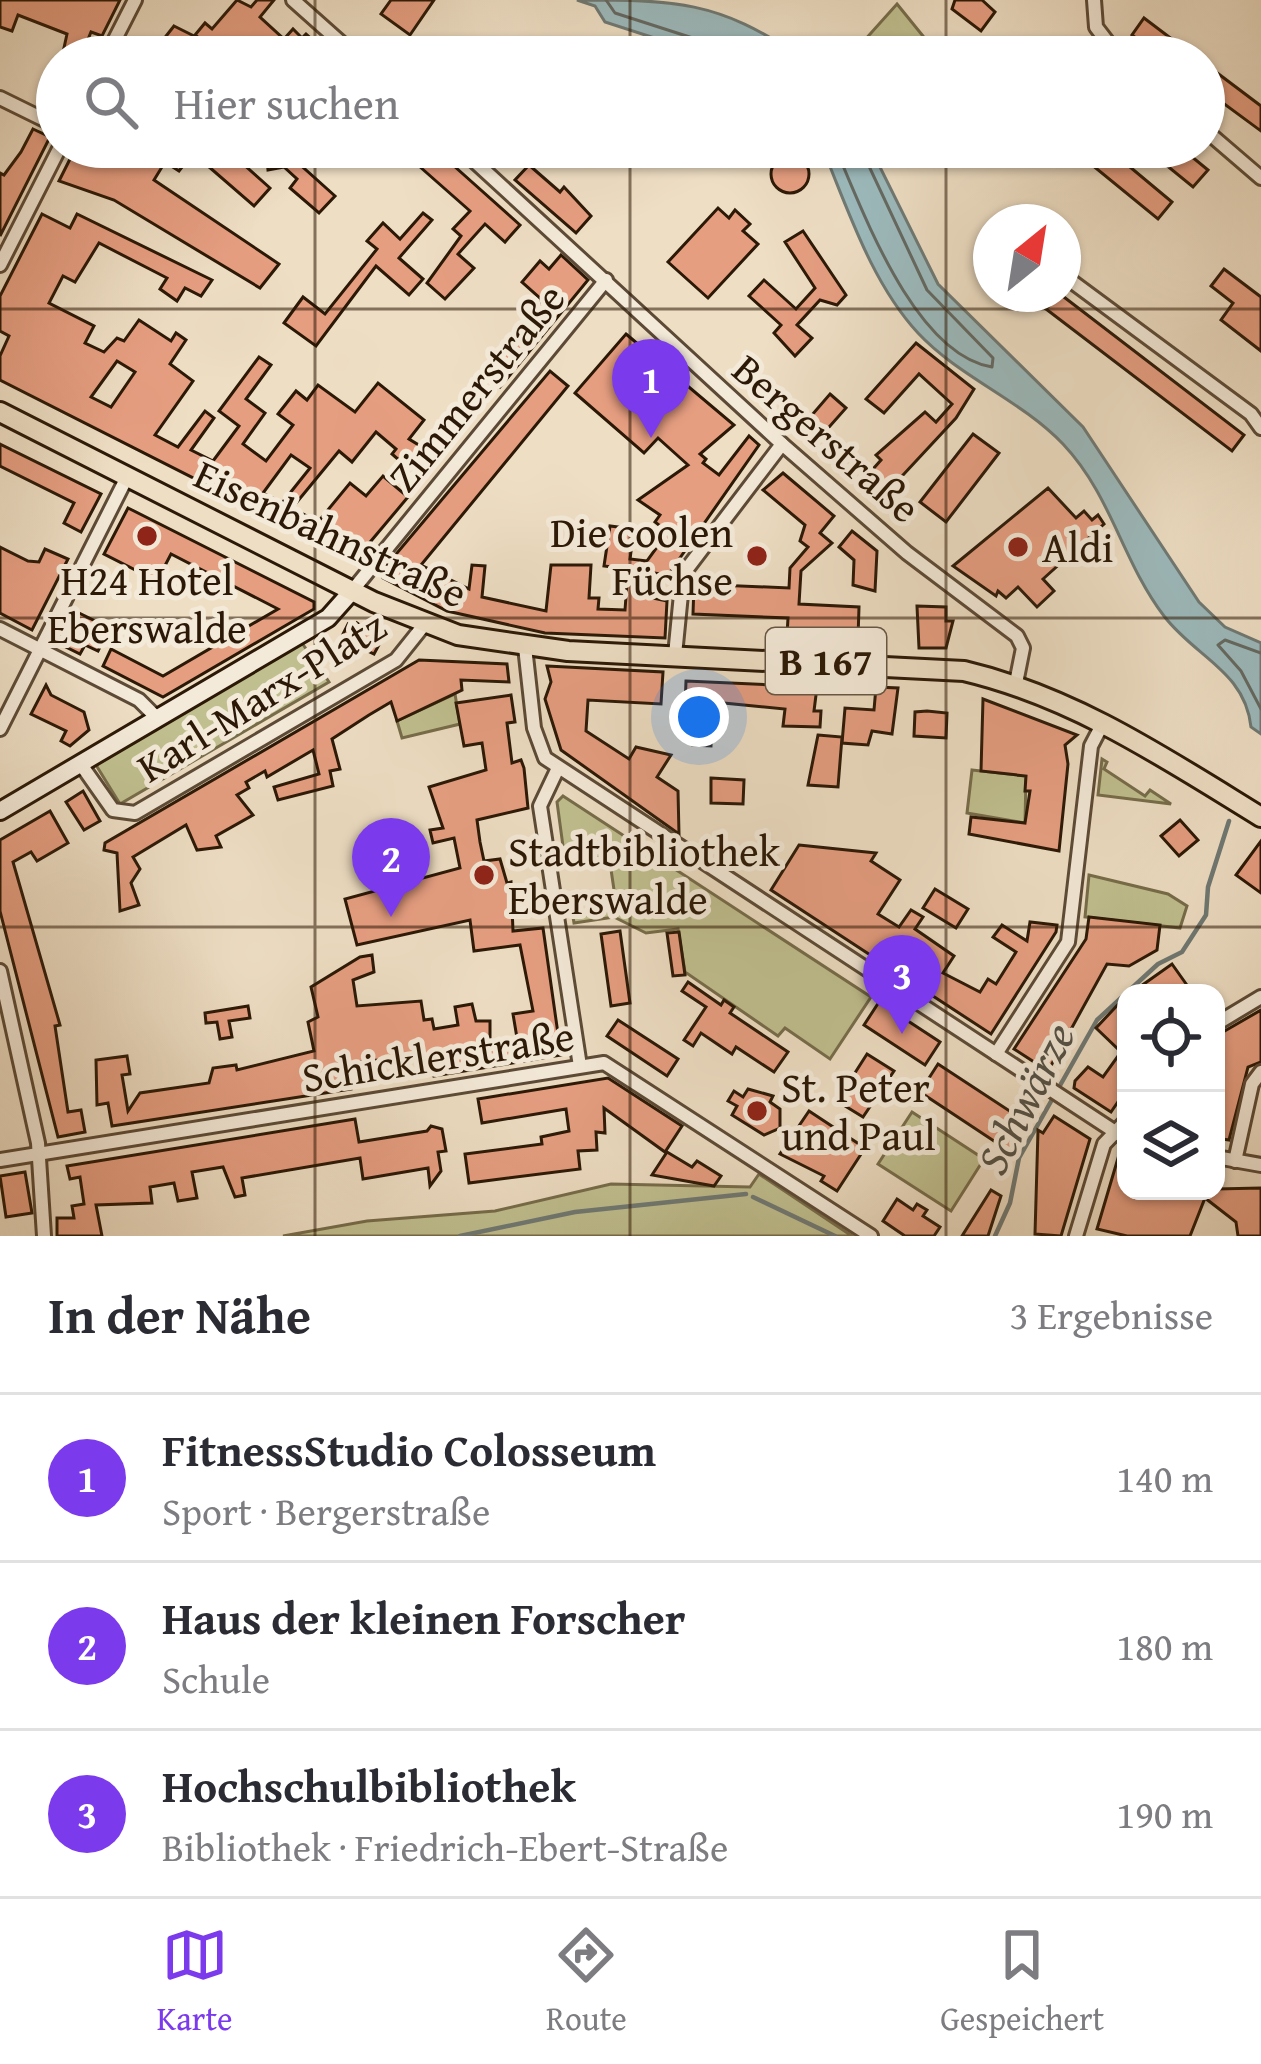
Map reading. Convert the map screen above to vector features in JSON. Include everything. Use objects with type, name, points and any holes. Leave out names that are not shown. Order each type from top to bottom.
[{"type":"main road","name":"Eisenbahnstraße","points":[[0,412],[357,584],[424,625],[525,646],[954,669],[1016,683],[1103,723],[1261,817]]},
{"type":"main road","points":[[0,811],[328,618],[357,584]]},
{"type":"street","points":[[117,36],[135,0]]},
{"type":"street","points":[[293,0],[333,36]]},
{"type":"street","points":[[1094,0],[1096,27],[1103,36]]},
{"type":"street","points":[[0,98],[36,116]]},
{"type":"street","points":[[1225,147],[1261,178]]},
{"type":"street","points":[[0,266],[49,168]]},
{"type":"street","name":"Bergerstraße","points":[[483,168],[782,443],[920,563],[1018,636],[1023,648],[1016,683]]},
{"type":"street","name":"Zimmerstraße","points":[[357,584],[606,280]]},
{"type":"street","points":[[1081,288],[1251,415],[1261,428]]},
{"type":"street","points":[[1251,415],[1261,401]]},
{"type":"street","points":[[676,655],[683,574],[782,443]]},
{"type":"street","points":[[0,729],[127,477]]},
{"type":"street","name":"Karl-Marx-Platz","points":[[80,763],[113,810],[135,813],[396,660],[424,625]]},
{"type":"street","points":[[0,629],[139,700],[156,717]]},
{"type":"street","points":[[525,646],[538,746],[559,768],[1117,1134]]},
{"type":"street","points":[[996,1054],[1068,942],[1091,746],[1103,723]]},
{"type":"street","points":[[559,768],[541,806],[580,1066]]},
{"type":"street","points":[[0,971],[39,1154],[44,1236]]},
{"type":"street","points":[[1225,1019],[1261,997]]},
{"type":"street","name":"Schicklerstraße","points":[[0,1160],[580,1066],[611,1065],[871,1236]]},
{"type":"street","points":[[1235,1161],[1252,1084],[1261,1072]]},
{"type":"street","points":[[1076,1236],[1101,1153],[1117,1139]]},
{"type":"street","points":[[1225,1159],[1261,1166]]},
{"type":"shaded area","points":[[897,4],[923,36],[868,36]]},
{"type":"shaded area","points":[[302,643],[329,682],[120,804],[96,765]]},
{"type":"shaded area","points":[[455,694],[460,724],[402,738],[397,721]]},
{"type":"shaded area","points":[[1102,759],[1107,762],[1104,769],[1145,796],[1150,790],[1171,804],[1098,795]]},
{"type":"shaded area","points":[[972,770],[1026,776],[1025,823],[967,813]]},
{"type":"shaded area","points":[[563,796],[871,997],[830,1059],[785,1028],[778,1036],[685,972],[678,929],[646,933],[614,917],[574,923],[573,917],[617,910],[609,856],[565,861],[557,802]]},
{"type":"shaded area","points":[[1089,875],[1168,894],[1187,906],[1180,928],[1085,917]]},
{"type":"shaded area","points":[[912,1112],[984,1159],[951,1211],[878,1164]]},
{"type":"shaded area","points":[[759,1174],[852,1236],[283,1236],[367,1221],[495,1211],[611,1184],[750,1187]]},
{"type":"water","points":[[577,0],[694,7],[767,36],[648,36],[605,22],[595,6]]},
{"type":"water","points":[[831,168],[880,168],[938,284],[1083,427],[1199,602],[1225,627],[1261,643],[1261,734],[1251,727],[1247,708],[1229,678],[1164,616],[1080,464],[1046,428],[918,333],[887,291]]},
{"type":"building","points":[[0,0],[120,0],[102,36],[91,32],[89,36],[67,36],[18,15],[12,31],[0,27]]},
{"type":"building","points":[[237,0],[251,7],[257,0],[274,0],[260,17],[281,36],[195,35],[205,23],[212,29]]},
{"type":"building","points":[[391,0],[434,0],[410,35],[381,14]]},
{"type":"building","points":[[955,0],[982,0],[995,12],[981,31],[952,9]]},
{"type":"building","points":[[1144,18],[1168,36],[1133,36]]},
{"type":"building","points":[[174,26],[194,36],[166,36]]},
{"type":"building","points":[[1225,79],[1261,106],[1261,131],[1225,104]]},
{"type":"building","points":[[36,130],[36,165],[0,236],[0,173],[4,175]]},
{"type":"building","points":[[66,168],[161,168],[154,180],[279,264],[260,288],[114,200],[59,181]]},
{"type":"building","points":[[210,168],[248,168],[270,188],[254,206]]},
{"type":"building","points":[[285,168],[304,168],[335,196],[319,213],[290,188],[297,179]]},
{"type":"building","points":[[421,168],[456,168],[520,225],[505,242],[485,224],[458,254],[474,268],[445,299],[427,283],[461,236],[453,229],[470,211]]},
{"type":"building","points":[[532,168],[560,192],[564,187],[591,216],[576,233],[515,180]]},
{"type":"building","points":[[773,168],[807,168],[803,187],[790,193],[777,187],[771,174]]},
{"type":"building","points":[[1096,168],[1131,168],[1172,202],[1158,219]]},
{"type":"building","points":[[1170,168],[1208,170],[1193,187]]},
{"type":"building","points":[[718,208],[729,218],[735,210],[750,224],[743,231],[758,244],[708,298],[668,262]]},
{"type":"building","points":[[423,213],[432,220],[399,258],[423,279],[409,295],[376,266],[316,346],[284,323],[303,297],[325,314],[377,249],[367,241],[383,223],[400,239]]},
{"type":"building","points":[[42,214],[70,228],[77,214],[212,280],[201,296],[185,288],[177,301],[160,289],[167,278],[99,243],[75,282],[63,276],[49,303],[94,326],[85,343],[104,352],[117,338],[124,341],[139,320],[171,341],[176,333],[186,340],[170,364],[193,381],[155,435],[178,447],[205,411],[214,418],[191,450],[213,461],[239,426],[219,411],[259,357],[271,365],[246,399],[265,413],[243,444],[266,461],[293,425],[278,414],[296,391],[307,400],[318,385],[355,412],[378,383],[424,420],[409,439],[440,458],[429,472],[408,454],[400,461],[392,454],[396,449],[376,432],[352,462],[339,451],[292,508],[318,522],[350,483],[366,496],[383,476],[408,497],[355,560],[0,380],[0,356],[9,336],[0,331],[0,296]],"holes":[[[117,361],[135,372],[111,407],[91,397]],[[291,455],[310,468],[282,503],[263,493]]]},
{"type":"building","points":[[803,231],[846,295],[837,305],[820,300],[797,325],[812,338],[795,356],[774,333],[781,325],[749,296],[764,280],[796,309],[815,288],[785,242]]},
{"type":"building","points":[[561,255],[588,280],[500,387],[482,372],[542,300],[522,282],[540,261],[549,269]]},
{"type":"building","points":[[1224,269],[1261,297],[1261,351],[1221,320],[1233,303],[1211,286]]},
{"type":"building","points":[[1081,310],[1244,435],[1232,451],[1050,312]]},
{"type":"building","points":[[626,334],[734,425],[700,454],[706,459],[703,463],[719,475],[749,436],[759,445],[668,575],[640,571],[639,595],[667,601],[665,638],[545,633],[447,611],[383,578],[381,572],[550,371],[568,386],[421,565],[469,589],[472,565],[485,566],[482,597],[546,611],[551,565],[591,565],[589,598],[599,598],[598,609],[625,610],[628,569],[604,566],[610,526],[634,529],[630,559],[647,561],[668,532],[655,522],[660,515],[638,500],[688,465],[658,438],[644,453],[575,393]]},
{"type":"building","points":[[916,343],[974,389],[956,418],[877,503],[858,486],[881,460],[876,455],[925,412],[936,422],[952,404],[919,374],[884,413],[866,399]]},
{"type":"building","points":[[830,394],[846,408],[815,443],[799,430]]},
{"type":"building","points":[[973,434],[999,453],[946,522],[920,502]]},
{"type":"building","points":[[0,444],[101,494],[81,532],[64,523],[74,503],[0,466]]},
{"type":"building","points":[[783,473],[834,516],[820,533],[832,543],[801,571],[799,604],[859,607],[858,638],[787,635],[788,618],[693,614],[694,584],[789,588],[790,568],[808,547],[800,541],[805,525],[763,490]]},
{"type":"building","name":"Aldi","points":[[1048,488],[1076,518],[1084,511],[1092,520],[1098,515],[1104,524],[1043,579],[1054,591],[1037,607],[1018,587],[1006,598],[998,591],[996,596],[953,566]]},
{"type":"building","points":[[128,508],[314,602],[314,609],[163,697],[103,666],[111,649],[163,676],[278,609],[171,554],[157,581],[104,554]]},
{"type":"building","points":[[852,531],[877,551],[875,591],[853,585],[854,560],[839,547]]},
{"type":"building","points":[[0,547],[28,561],[39,562],[45,549],[68,559],[32,630],[0,613]]},
{"type":"building","points":[[917,606],[946,607],[946,621],[953,621],[946,648],[919,648]]},
{"type":"building","points":[[75,611],[97,622],[90,635],[103,641],[98,651],[85,645],[80,654],[58,643]]},
{"type":"building","points":[[357,623],[381,641],[374,654],[341,638],[348,624],[355,628]]},
{"type":"building","points":[[419,660],[507,664],[509,682],[461,680],[462,690],[397,721],[391,702],[332,739],[340,769],[330,771],[333,786],[278,800],[274,787],[319,774],[313,750],[267,777],[265,771],[246,782],[249,788],[237,795],[253,815],[216,836],[221,847],[197,850],[186,825],[133,857],[140,869],[131,883],[139,905],[120,911],[117,853],[104,850],[105,843]]},
{"type":"building","points":[[547,666],[663,672],[661,704],[588,700],[586,731],[629,759],[636,747],[671,755],[657,777],[678,791],[679,834],[561,750],[545,699],[551,682]]},
{"type":"building","points":[[686,681],[817,687],[814,711],[821,711],[820,727],[783,726],[785,709],[713,702],[711,746],[693,745],[694,708],[685,707]]},
{"type":"building","points":[[46,685],[51,695],[84,712],[89,730],[70,746],[61,741],[66,731],[31,714]]},
{"type":"building","points":[[876,687],[898,688],[892,734],[872,731],[868,745],[842,743],[845,708],[874,710]]},
{"type":"building","points":[[511,695],[515,722],[507,723],[512,763],[521,760],[524,768],[528,808],[477,820],[480,842],[484,861],[500,859],[507,883],[511,882],[513,931],[543,928],[561,1055],[434,1076],[431,1056],[347,1064],[351,1089],[112,1126],[108,1103],[97,1105],[96,1060],[127,1056],[130,1074],[122,1075],[128,1111],[140,1093],[209,1083],[213,1068],[236,1065],[237,1070],[314,1051],[308,1022],[318,1017],[311,987],[360,957],[372,955],[374,972],[353,980],[357,1006],[421,1001],[424,1020],[432,1019],[434,1029],[458,1025],[455,1007],[472,1004],[476,1021],[490,1021],[490,1042],[517,1038],[513,1014],[533,1011],[520,945],[474,951],[470,920],[357,945],[345,899],[460,868],[454,838],[433,843],[430,830],[443,828],[429,787],[486,770],[482,743],[464,746],[456,703]]},
{"type":"building","points":[[983,699],[1077,735],[1065,745],[1068,764],[1059,851],[969,834],[971,817],[1025,823],[1030,791],[1025,791],[1026,776],[981,771]]},
{"type":"building","points":[[915,712],[947,713],[946,738],[914,736]]},
{"type":"building","points":[[818,735],[842,737],[838,787],[808,785]]},
{"type":"building","points":[[711,778],[744,780],[743,804],[711,803]]},
{"type":"building","points":[[83,791],[100,821],[84,830],[66,802]]},
{"type":"building","points":[[50,811],[68,843],[37,861],[31,852],[13,862],[60,1025],[55,1026],[68,1112],[81,1110],[85,1132],[58,1137],[0,911],[0,840]]},
{"type":"building","points":[[1180,820],[1198,840],[1179,856],[1161,836]]},
{"type":"building","points":[[1261,841],[1261,893],[1236,875]]},
{"type":"building","points":[[799,845],[876,853],[871,861],[900,880],[878,914],[899,927],[911,910],[923,917],[915,929],[954,956],[943,973],[980,992],[988,979],[996,984],[1016,952],[993,937],[1002,925],[1027,941],[1030,922],[1057,925],[1056,932],[991,1034],[771,890]]},
{"type":"building","points":[[935,889],[968,909],[956,928],[923,908]]},
{"type":"building","points":[[1089,917],[1160,925],[1157,950],[1129,966],[1107,964],[1048,1071],[1014,1049],[1086,939]]},
{"type":"building","points":[[620,931],[630,1003],[611,1006],[601,934]]},
{"type":"building","points":[[679,932],[685,975],[673,976],[667,933]]},
{"type":"building","points":[[1172,964],[1186,984],[1144,984]]},
{"type":"building","points":[[688,982],[721,1005],[724,1000],[734,1007],[730,1013],[788,1052],[774,1072],[736,1047],[732,1054],[701,1033],[693,1046],[684,1040],[706,1007],[682,991]]},
{"type":"building","points":[[879,1002],[940,1042],[925,1065],[864,1025]]},
{"type":"building","points":[[248,1006],[250,1018],[229,1021],[232,1037],[220,1039],[217,1022],[206,1023],[205,1013]]},
{"type":"building","points":[[1117,1006],[1117,1048],[1096,1028]]},
{"type":"building","points":[[1261,1010],[1261,1062],[1248,1067],[1229,1140],[1225,1139],[1225,1031]]},
{"type":"building","points":[[618,1020],[678,1059],[667,1076],[607,1036]]},
{"type":"building","points":[[867,1054],[894,1071],[863,1117],[837,1101]]},
{"type":"building","points":[[1117,1058],[1117,1103],[1111,1112],[1074,1088],[1088,1067],[1103,1077]]},
{"type":"building","points":[[938,1064],[1028,1123],[1009,1151],[920,1092]]},
{"type":"building","points":[[608,1078],[682,1126],[665,1152],[604,1108],[605,1133],[596,1132],[597,1150],[578,1151],[580,1169],[469,1183],[465,1154],[542,1144],[541,1137],[569,1131],[566,1109],[482,1123],[478,1099]]},
{"type":"building","name":"St. Peter und Paul","points":[[748,1089],[773,1096],[770,1102],[780,1109],[780,1128],[764,1135],[732,1115],[737,1106],[728,1101],[734,1091],[743,1097]]},
{"type":"building","points":[[809,1111],[865,1148],[837,1191],[821,1181],[824,1176],[780,1154]]},
{"type":"building","points":[[1054,1116],[1090,1139],[1061,1236],[1035,1234],[1038,1130],[1043,1133]]},
{"type":"building","points":[[355,1119],[359,1142],[427,1131],[431,1126],[442,1129],[446,1151],[438,1152],[441,1171],[430,1186],[428,1168],[363,1179],[360,1158],[242,1178],[245,1195],[235,1197],[223,1167],[192,1172],[197,1198],[178,1201],[174,1183],[150,1187],[152,1203],[96,1205],[102,1236],[57,1236],[57,1218],[74,1218],[72,1206],[84,1204],[80,1177],[70,1179],[67,1166]]},
{"type":"building","points":[[667,1152],[692,1167],[697,1161],[721,1176],[714,1186],[652,1175]]},
{"type":"building","points":[[1117,1162],[1117,1200],[1204,1200],[1190,1236],[1127,1236],[1097,1229]]},
{"type":"building","points":[[25,1172],[32,1213],[6,1217],[0,1176]]},
{"type":"building","points":[[1261,1188],[1261,1236],[1238,1236],[1236,1222],[1208,1200],[1225,1200],[1225,1189]]},
{"type":"building","points":[[991,1190],[1001,1196],[988,1236],[962,1236]]},
{"type":"building","points":[[897,1199],[913,1210],[917,1204],[927,1210],[923,1216],[940,1227],[934,1236],[905,1236],[883,1221]]},
{"type":"waterway","name":"Schwärze","points":[[995,1236],[1010,1203],[1019,1158],[1097,1020],[1158,964],[1182,952],[1206,915],[1208,887],[1229,821]]},
{"type":"waterway","name":"Schwärze","points":[[460,1236],[575,1212],[746,1194]]},
{"type":"waterway","name":"Schwärze","points":[[753,1197],[835,1236]]},
{"type":"place","name":"FitnessStudio Colosseum","points":[[651,438]]},
{"type":"place","name":"H24 Hotel Eberswalde","points":[[147,536]]},
{"type":"place","name":"Aldi","points":[[1018,547]]},
{"type":"place","name":"Die coolen Füchse","points":[[757,556]]},
{"type":"place","name":"Stadtbibliothek Eberswalde","points":[[484,875]]},
{"type":"place","name":"Haus der kleinen Forscher","points":[[391,917]]},
{"type":"place","name":"Hochschulbibliothek","points":[[902,1034]]},
{"type":"place","name":"St. Peter und Paul","points":[[757,1111]]}]
